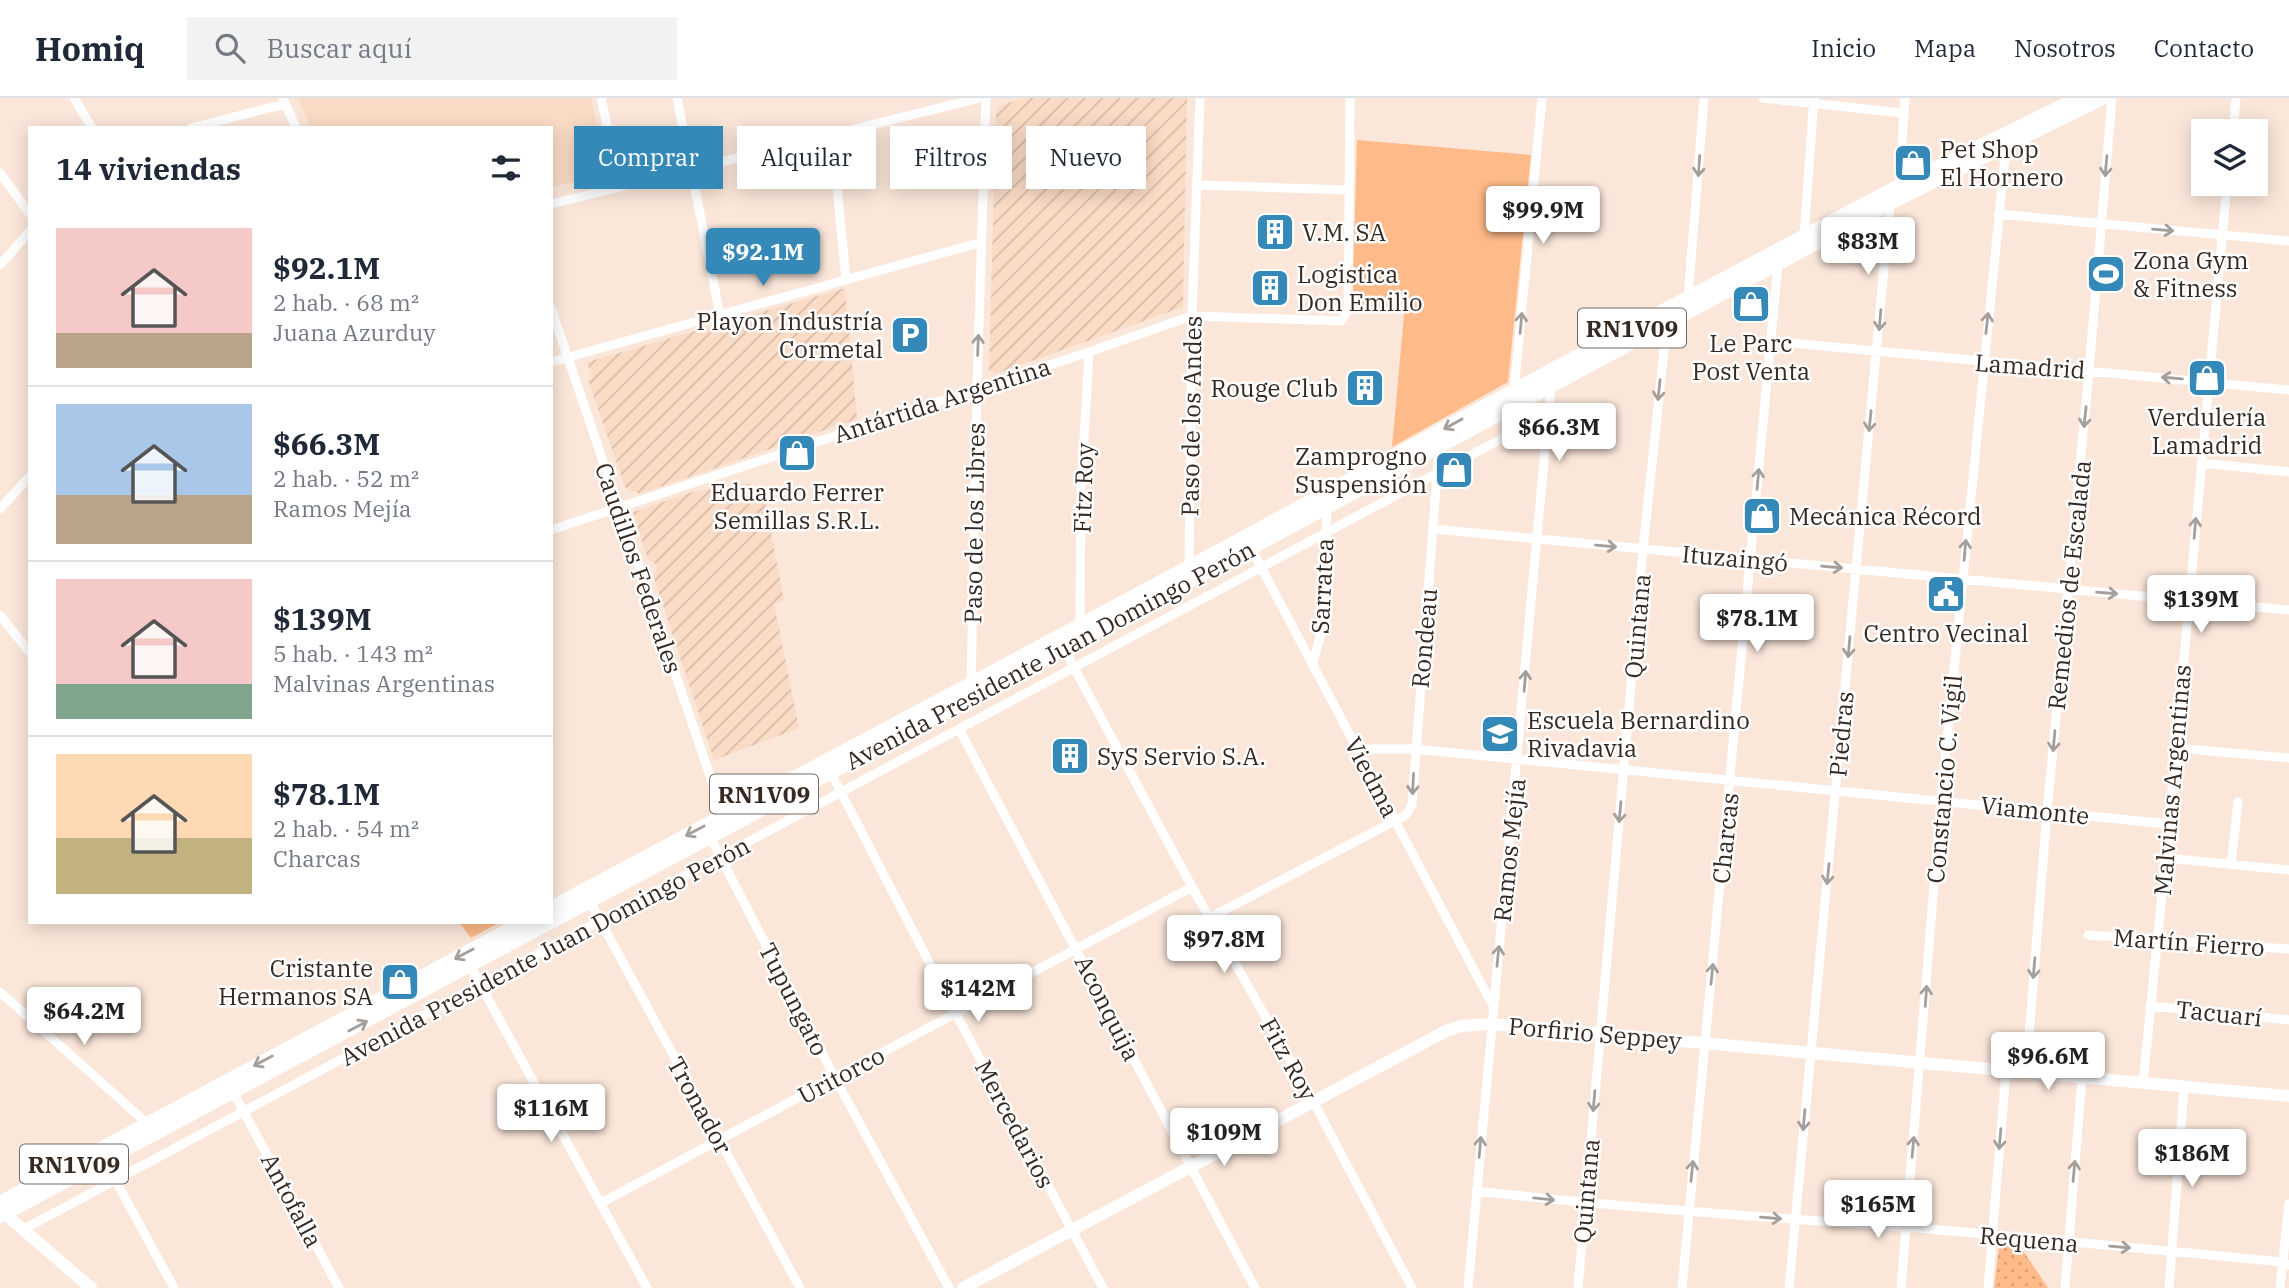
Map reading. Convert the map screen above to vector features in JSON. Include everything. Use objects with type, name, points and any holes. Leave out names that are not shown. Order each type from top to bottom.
[{"type":"main road","name":"Avenida Presidente Juan Domingo Perón","points":[[553,903],[831,773],[1080,624],[1514,391],[1551,377],[1666,323],[1890,203],[2102,98]]},
{"type":"main road","name":"Avenida Presidente Juan Domingo Perón","points":[[553,922],[710,837],[725,822],[971,690],[1063,648],[1439,447],[1551,377],[1689,298],[1899,186],[2073,100]]},
{"type":"main road","name":"Avenida Presidente Juan Domingo Perón","points":[[1,1211],[148,1124],[520,924]]},
{"type":"main road","name":"Avenida Presidente Juan Domingo Perón","points":[[1,1211],[105,1161],[549,924]]},
{"type":"main road","name":"Porfirio Seppey","points":[[963,1288],[1446,1031],[1461,1026],[1491,1024],[1600,1033],[2289,1096]]},
{"type":"main road","points":[[1,1211],[91,1288]]},
{"type":"street","points":[[75,98],[91,126]]},
{"type":"street","points":[[601,98],[607,126]]},
{"type":"street","points":[[677,98],[683,126]]},
{"type":"street","points":[[868,126],[980,98]]},
{"type":"street","name":"Paso de los Libres","points":[[971,690],[976,389],[986,98]]},
{"type":"street","name":"Paso de los Andes","points":[[1189,567],[1192,316],[1199,98]]},
{"type":"street","points":[[1197,185],[1349,190],[1350,98]]},
{"type":"street","points":[[1514,391],[1542,98]]},
{"type":"street","points":[[1666,323],[1689,298],[1704,98]]},
{"type":"street","points":[[1763,98],[1814,100],[1903,113]]},
{"type":"street","name":"Piedras","points":[[1789,1288],[1890,203],[1899,186],[1905,98]]},
{"type":"street","name":"Remedios de Escalada","points":[[2026,1073],[2112,98]]},
{"type":"street","points":[[2234,119],[2236,98]]},
{"type":"street","points":[[1804,237],[1814,100]]},
{"type":"street","points":[[198,126],[284,101],[295,126]]},
{"type":"street","name":"Constancio C. Vigil","points":[[1901,1288],[1941,800],[2006,146]]},
{"type":"street","points":[[0,173],[28,211]]},
{"type":"street","points":[[553,204],[613,189]]},
{"type":"street","points":[[695,189],[720,315]]},
{"type":"street","points":[[837,189],[846,279]]},
{"type":"street","name":"Antártida Argentina","points":[[553,529],[1192,316],[1336,322],[1341,320],[1348,310],[1349,190]]},
{"type":"street","name":"Malvinas Argentinas","points":[[2143,1083],[2226,196]]},
{"type":"street","points":[[1998,214],[2289,241]]},
{"type":"street","points":[[0,265],[28,233]]},
{"type":"street","points":[[553,361],[982,242]]},
{"type":"street","name":"Charcas","points":[[1682,1288],[1778,263]]},
{"type":"street","name":"Caudillos Federales","points":[[553,314],[725,822]]},
{"type":"street","name":"Quintana","points":[[1578,1288],[1643,549],[1666,323]]},
{"type":"street","name":"Lamadrid","points":[[1771,341],[2289,390]]},
{"type":"street","name":"Fitz Roy","points":[[1080,624],[1082,480],[1089,352]]},
{"type":"street","name":"Ramos Mejía","points":[[1468,1288],[1551,377]]},
{"type":"street","name":"Avenida Presidente Juan Domingo Perón","points":[[24,1229],[1548,415]]},
{"type":"street","name":"Rondeau","points":[[1395,820],[1406,815],[1412,805],[1439,447]]},
{"type":"street","points":[[2201,463],[2289,472]]},
{"type":"street","points":[[0,509],[28,478]]},
{"type":"street","name":"Sarratea","points":[[1312,665],[1321,634],[1327,507]]},
{"type":"street","name":"Ituzaingó","points":[[1433,529],[2289,610]]},
{"type":"street","name":"Viedma","points":[[1251,548],[1493,1005]]},
{"type":"street","points":[[0,615],[28,650]]},
{"type":"street","name":"Fitz Roy","points":[[1063,648],[1209,918],[1313,1101],[1412,1288]]},
{"type":"street","name":"Aconquija","points":[[959,729],[1255,1288]]},
{"type":"street","points":[[2176,748],[2289,758]]},
{"type":"street","name":"Viamonte","points":[[1357,749],[1415,749],[2169,824]]},
{"type":"street","name":"Mercedarios","points":[[831,773],[1102,1288]]},
{"type":"street","points":[[2231,864],[2238,802]]},
{"type":"street","points":[[1209,918],[1395,820]]},
{"type":"street","name":"Tupungato","points":[[710,837],[835,1078],[949,1288]]},
{"type":"street","points":[[2165,858],[2289,870]]},
{"type":"street","name":"Uritorco","points":[[601,1203],[1192,887]]},
{"type":"street","name":"Tronador","points":[[590,902],[800,1288]]},
{"type":"street","name":"Martín Fierro","points":[[2088,935],[2289,948]]},
{"type":"street","points":[[470,966],[647,1288]]},
{"type":"street","points":[[0,992],[148,1124]]},
{"type":"street","name":"Tacuarí","points":[[2150,1006],[2289,1020]]},
{"type":"street","points":[[1987,1288],[2006,1071]]},
{"type":"street","points":[[2065,1288],[2082,1078]]},
{"type":"street","points":[[2169,1288],[2184,1087]]},
{"type":"street","name":"Antofalla","points":[[233,1092],[339,1288]]},
{"type":"street","points":[[105,1161],[174,1288]]},
{"type":"street","name":"Requena","points":[[1476,1191],[1585,1203],[1905,1227],[2286,1263]]},
{"type":"street","points":[[2280,1288],[2286,1263],[2289,1204]]},
{"type":"shaded area","points":[[298,98],[591,98],[597,126],[574,126],[574,182],[553,187],[553,126],[310,126]]},
{"type":"shaded area","points":[[1026,98],[1187,98],[1183,307],[995,374],[989,370],[994,189],[1012,189],[1012,126],[996,126],[996,112],[1001,105]]},
{"type":"shaded area","points":[[1357,140],[1531,155],[1508,382],[1392,447],[1405,304],[1352,313]]},
{"type":"shaded area","points":[[845,288],[857,419],[640,494],[625,487],[588,380],[592,378],[587,362]]},
{"type":"shaded area","points":[[750,483],[754,495],[763,492],[784,600],[774,604],[799,728],[714,760],[653,575],[657,569],[655,563],[648,560],[633,512],[692,492]]},
{"type":"shaded area","points":[[460,924],[496,924],[471,938]]},
{"type":"shaded area","points":[[2020,1246],[2048,1288],[1994,1288],[1999,1247]]},
{"type":"place","name":"Pet Shop El Hornero","points":[[1913,163]]},
{"type":"place","name":"V.M. SA","points":[[1275,232]]},
{"type":"place","name":"Zona Gym & Fitness","points":[[2106,274]]},
{"type":"place","name":"Logistica Don Emilio","points":[[1270,288]]},
{"type":"place","name":"Le Parc Post Venta","points":[[1751,304]]},
{"type":"place","name":"Playon Industría Cormetal","points":[[910,335]]},
{"type":"place","name":"Verdulería Lamadrid","points":[[2207,378]]},
{"type":"place","name":"Rouge Club","points":[[1365,388]]},
{"type":"place","name":"Eduardo Ferrer Semillas S.R.L.","points":[[797,453]]},
{"type":"place","name":"Zamprogno Suspensión","points":[[1454,470]]},
{"type":"place","name":"Mecánica Récord","points":[[1762,516]]},
{"type":"place","name":"Centro Vecinal","points":[[1946,594]]},
{"type":"place","name":"Escuela Bernardino Rivadavia","points":[[1500,734]]},
{"type":"place","name":"SyS Servio S.A.","points":[[1070,756]]},
{"type":"place","name":"Cristante Hermanos SA","points":[[400,982]]}]
